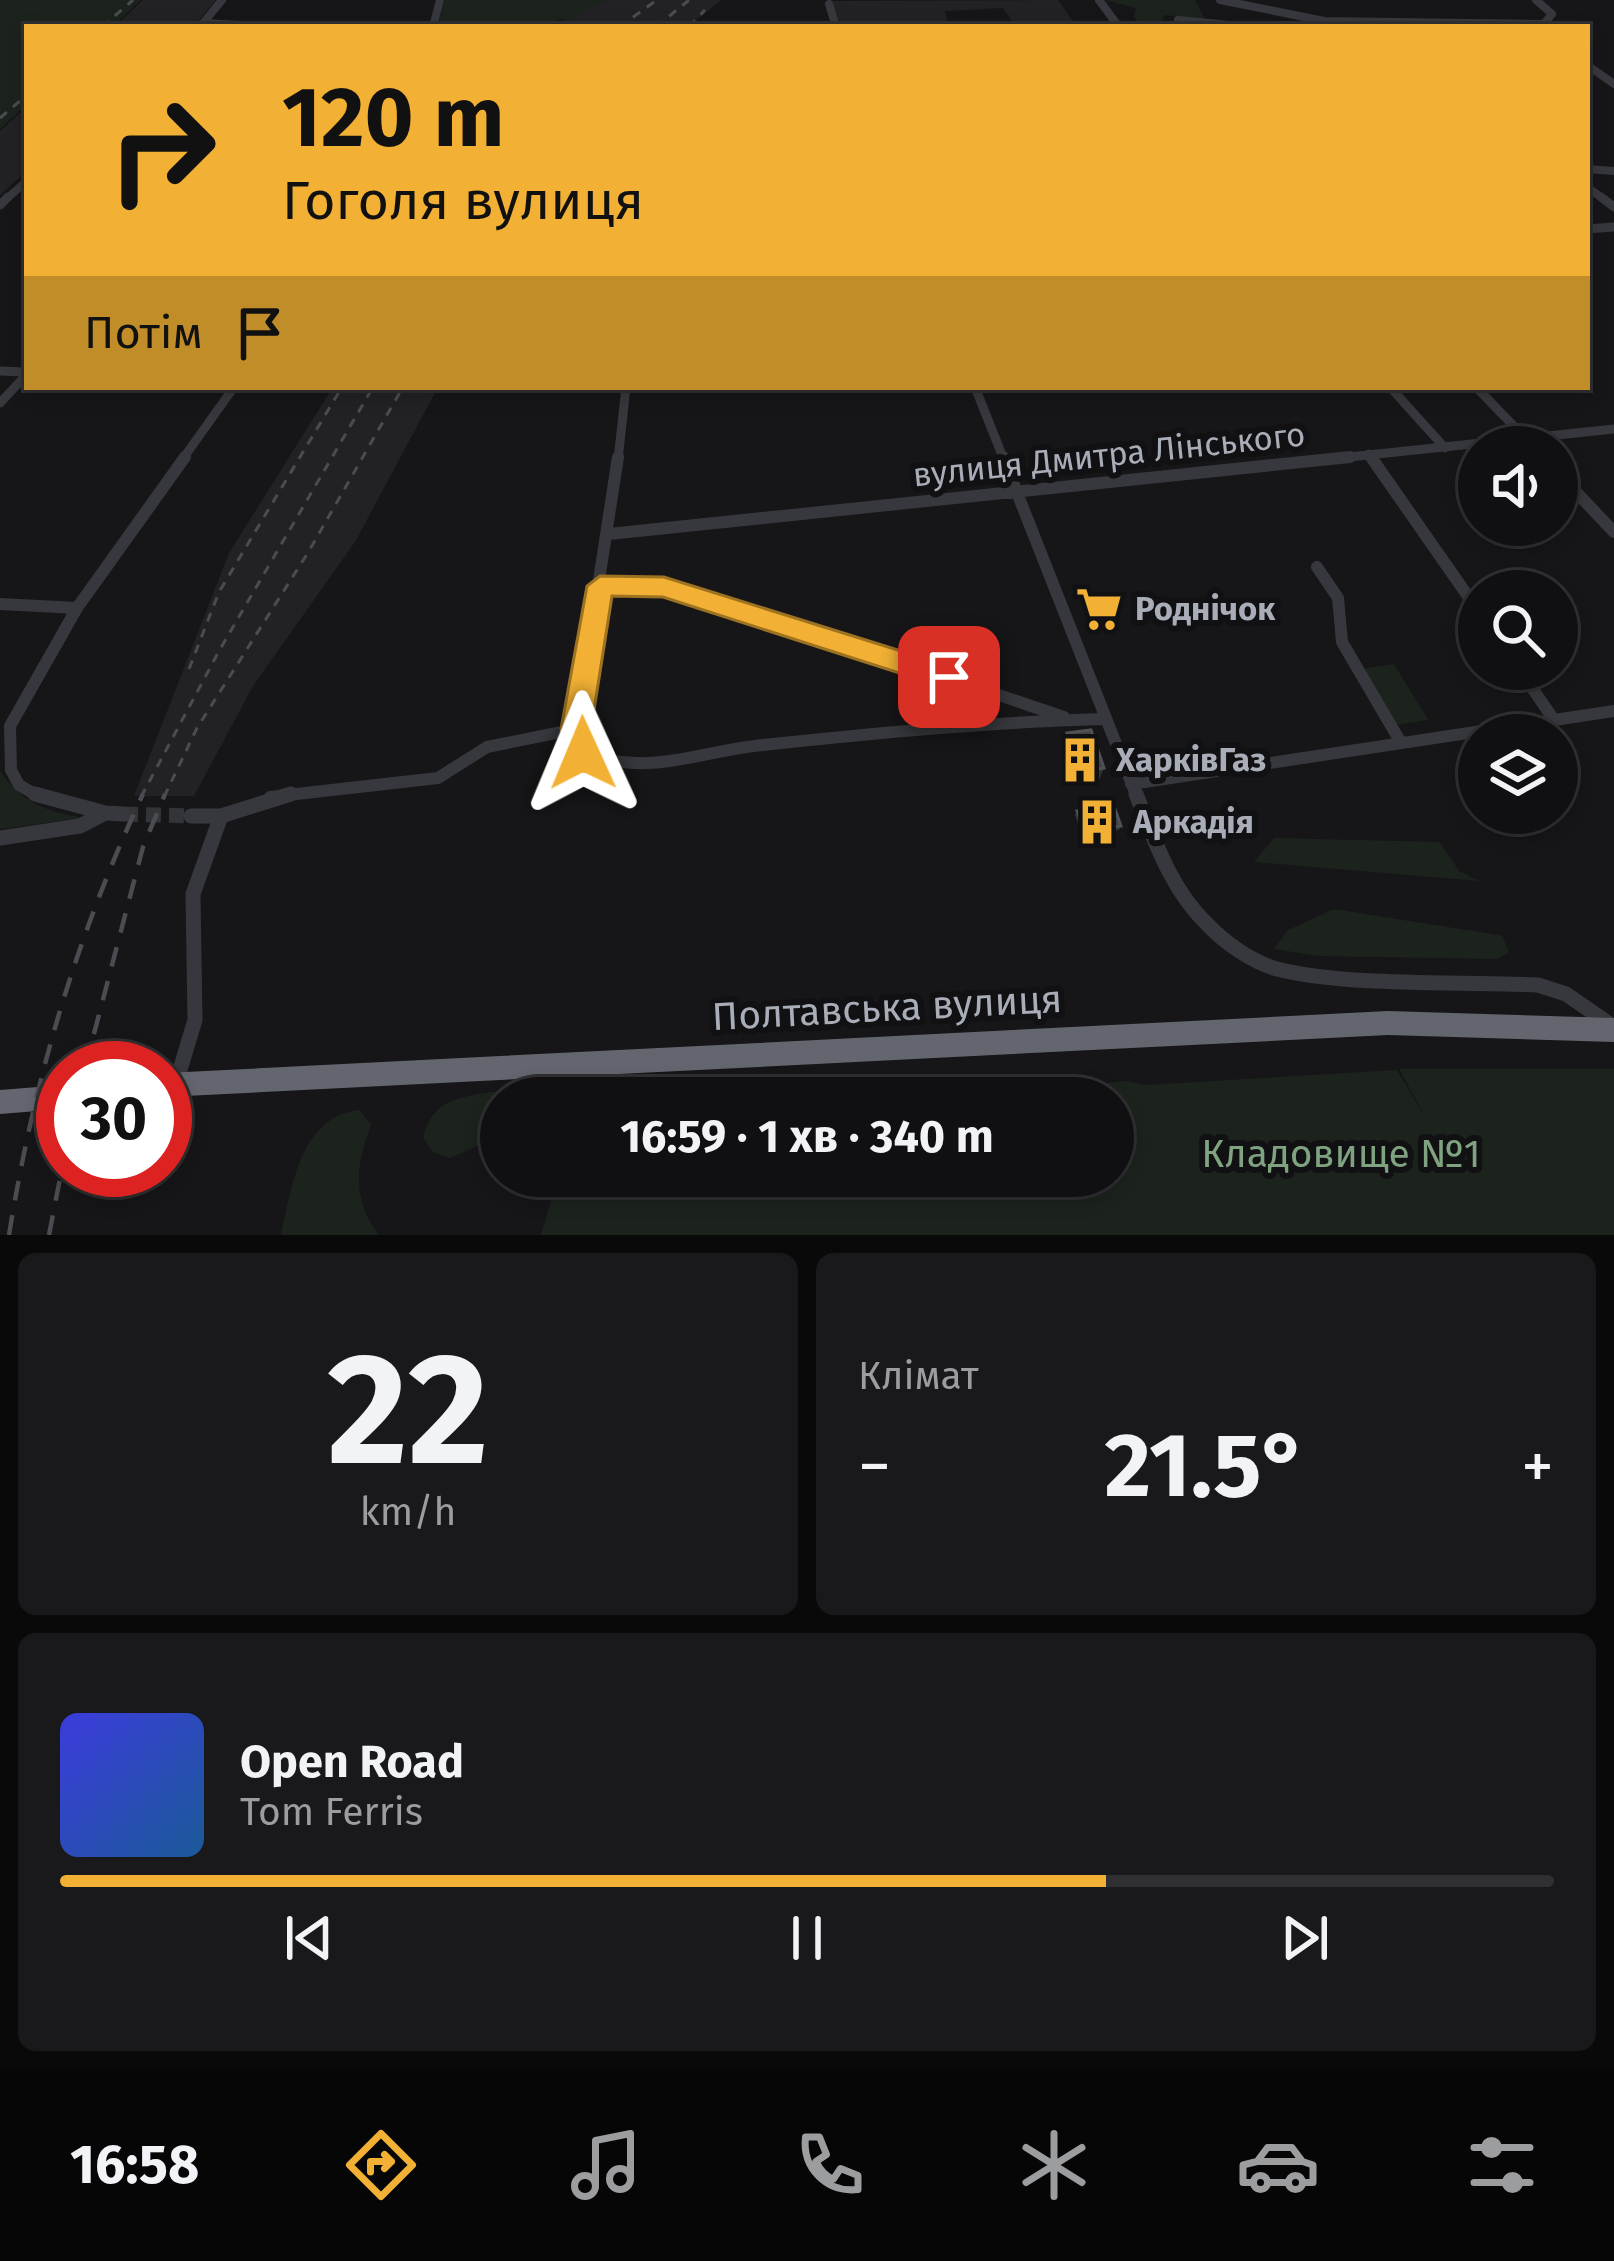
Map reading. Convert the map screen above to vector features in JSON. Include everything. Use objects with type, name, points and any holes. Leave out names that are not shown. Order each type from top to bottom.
[{"type":"highway","name":"Полтавська вулиця","points":[[192,1083],[1388,1023],[1614,1028]]},
{"type":"highway","points":[[2,1109],[36,1102]]},
{"type":"street","points":[[202,24],[222,0]]},
{"type":"street","points":[[1220,0],[1314,24]]},
{"type":"street","points":[[1536,0],[1552,14],[1547,24]]},
{"type":"street","points":[[829,4],[835,24]]},
{"type":"street","points":[[1178,20],[1219,24]]},
{"type":"street","points":[[0,205],[24,184]]},
{"type":"street","points":[[1592,228],[1614,227]]},
{"type":"street","points":[[1592,228],[1614,241]]},
{"type":"street","points":[[0,404],[24,376]]},
{"type":"street","points":[[124,814],[40,797],[19,784],[11,770],[5,731],[77,608],[232,390]]},
{"type":"street","points":[[626,390],[609,534],[576,729],[583,753],[618,765],[640,766],[731,748],[992,722],[1103,719]]},
{"type":"street","points":[[976,390],[1131,784],[1181,892],[1217,935],[1274,968],[1318,975],[1538,985],[1566,994],[1614,1028]]},
{"type":"street","points":[[1393,390],[1444,448]]},
{"type":"street","points":[[1479,390],[1514,426]]},
{"type":"street","name":"вулиця Дмитра Лінського","points":[[1578,436],[1614,430]]},
{"type":"street","name":"вулиця Дмитра Лінського","points":[[609,534],[1458,447]]},
{"type":"street","points":[[1370,454],[1458,582]]},
{"type":"street","points":[[1578,494],[1614,532]]},
{"type":"street","points":[[1317,567],[1338,598],[1342,641],[1400,741]]},
{"type":"street","points":[[600,586],[664,587],[741,608],[1076,721]]},
{"type":"street","points":[[0,604],[77,608]]},
{"type":"street","points":[[1578,714],[1614,711]]},
{"type":"street","points":[[191,816],[221,816],[272,796],[437,778],[487,747],[576,729]]},
{"type":"street","points":[[1131,784],[1458,732]]},
{"type":"street","points":[[0,838],[80,826],[105,813]]},
{"type":"street","points":[[187,1041],[195,1020],[193,894],[221,816]]},
{"type":"shaded area","points":[[143,0],[216,0],[196,24],[117,24]]},
{"type":"shaded area","points":[[607,0],[721,0],[692,24],[554,24]]},
{"type":"shaded area","points":[[1058,0],[1075,24],[1014,24],[1003,8],[945,11],[948,24],[840,24],[828,1]]},
{"type":"shaded area","points":[[24,110],[24,174],[0,195],[0,131]]},
{"type":"shaded area","points":[[331,390],[436,390],[355,542],[253,686],[194,796],[134,796],[229,553]]},
{"type":"green space","points":[[0,0],[141,0],[115,24],[24,24],[24,107],[0,129]]},
{"type":"green space","points":[[445,0],[609,0],[571,18],[568,24],[563,18],[551,24],[439,24]]},
{"type":"green space","points":[[1105,0],[1195,0],[1205,20],[1164,15],[1161,24],[1140,24],[1134,17],[1136,8]]},
{"type":"green space","points":[[1394,664],[1428,720],[1395,725],[1360,669]]},
{"type":"green space","points":[[0,771],[16,791],[36,804],[84,818],[0,829]]},
{"type":"green space","points":[[1274,838],[1440,842],[1459,871],[1479,881],[1254,862]]},
{"type":"green space","points":[[1334,909],[1502,936],[1509,952],[1497,959],[1318,956],[1274,949],[1288,930]]},
{"type":"green space","name":"Кладовище №1","points":[[1399,1069],[1614,1069],[1614,1235],[541,1235],[552,1197],[1134,1197],[1134,1083],[1397,1070],[1429,1124]]},
{"type":"green space","points":[[480,1094],[480,1145],[450,1158],[433,1152],[423,1137],[439,1108]]},
{"type":"green space","points":[[360,1110],[371,1125],[362,1154],[360,1195],[379,1235],[281,1235],[295,1176],[312,1140],[340,1115]]},
{"type":"building","points":[[1091,730],[1104,768],[1081,772],[1067,733]]},
{"type":"building","name":"Аркадія","points":[[1114,806],[1121,826],[1084,831],[1077,811]]},
{"type":"tunnel","points":[[123,814],[191,816]]},
{"type":"railway","points":[[105,24],[133,0]]},
{"type":"railway","points":[[623,24],[657,0]]},
{"type":"railway","points":[[660,24],[689,0]]},
{"type":"railway","points":[[692,24],[705,10]]},
{"type":"railway","points":[[0,118],[24,98]]},
{"type":"railway","points":[[189,669],[219,592],[340,390]]},
{"type":"railway","points":[[141,797],[219,651],[371,390]]},
{"type":"railway","points":[[164,797],[197,728],[309,551],[401,390]]},
{"type":"railway","points":[[9,1235],[31,1121],[60,1010],[97,901],[143,794]]},
{"type":"railway","points":[[92,1041],[143,847],[165,794]]},
{"type":"railway","points":[[49,1235],[56,1197]]},
{"type":"place","name":"Роднічок","points":[[1099,609]]},
{"type":"place","name":"ХарківГаз","points":[[1080,760]]},
{"type":"place","name":"Аркадія","points":[[1097,822]]},
{"type":"route","points":[[583,753],[576,729],[600,586],[664,587],[949,677]]}]
